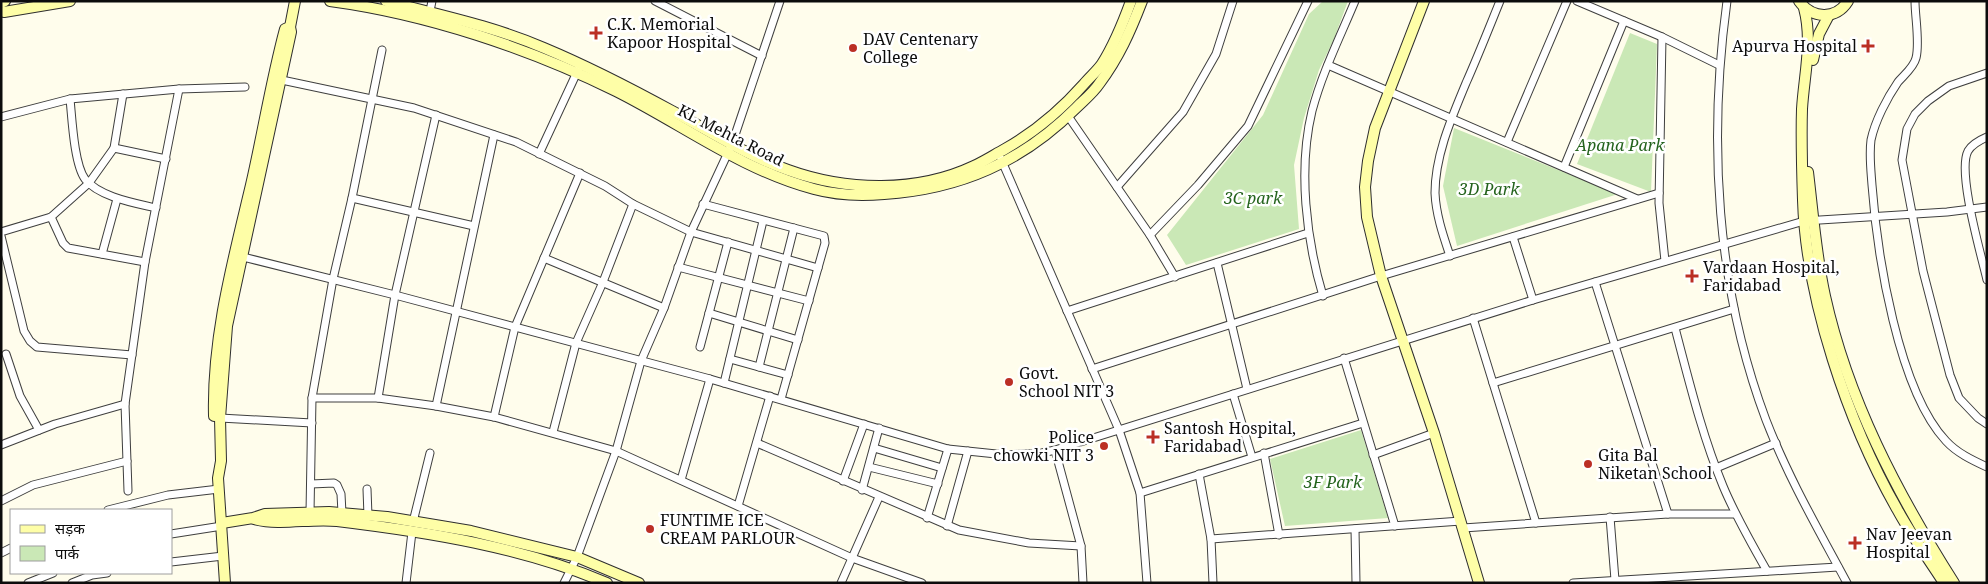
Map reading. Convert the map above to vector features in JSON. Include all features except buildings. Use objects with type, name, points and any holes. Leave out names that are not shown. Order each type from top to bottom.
[{"type":"street","points":[[3,7],[26,1]]},
{"type":"street","points":[[3,7],[70,1]]},
{"type":"street","points":[[225,583],[219,466],[214,459],[220,418],[227,326],[251,185],[277,79],[284,30],[290,27],[295,1]]},
{"type":"street","name":"KL Mehta Road","points":[[330,1],[428,17]]},
{"type":"street","name":"KL Mehta Road","points":[[386,1],[578,69],[618,92],[730,148],[769,174],[815,190],[863,196],[908,193],[955,183],[987,171],[1000,158],[1065,105],[1101,65],[1119,32],[1131,1]]},
{"type":"street","points":[[428,17],[432,1]]},
{"type":"street","points":[[655,1],[762,56]]},
{"type":"street","points":[[564,583],[572,569],[616,451],[642,361],[664,308],[691,232],[730,148],[780,1]]},
{"type":"street","name":"KL Mehta Road","points":[[1000,158],[1029,148],[1068,116],[1098,86],[1128,40],[1142,1]]},
{"type":"street","points":[[1117,187],[1183,112],[1216,54],[1233,1]]},
{"type":"street","points":[[1150,235],[1198,185],[1251,121],[1308,1]]},
{"type":"street","points":[[1323,296],[1312,260],[1308,233],[1306,153],[1310,122],[1328,65],[1356,1]]},
{"type":"street","points":[[1424,1],[1387,92],[1375,128],[1365,187],[1368,218],[1382,276],[1434,433],[1479,583]]},
{"type":"street","points":[[1450,256],[1438,220],[1435,191],[1439,160],[1452,118],[1500,1]]},
{"type":"street","points":[[1507,142],[1567,1]]},
{"type":"street","points":[[1577,1],[1662,37],[1719,65]]},
{"type":"street","points":[[1726,1],[1719,65],[1717,115],[1718,177],[1721,230],[1734,308],[1752,375],[1776,443],[1796,488],[1847,583]]},
{"type":"street","points":[[1802,5],[1812,13],[1829,15],[1838,12],[1848,1]]},
{"type":"street","points":[[1915,1],[1917,57],[1893,90],[1874,128],[1871,141],[1870,156],[1874,216],[1890,304],[1904,356],[1918,395],[1933,423],[1946,441],[1970,459],[1987,467]]},
{"type":"street","points":[[1802,5],[1809,34],[1802,116],[1809,220],[1820,314],[1844,390],[1862,435],[1896,509],[1944,583]]},
{"type":"street","points":[[1829,15],[1814,53],[1808,100],[1809,220],[1824,295],[1833,331],[1852,390],[1895,484],[1929,544],[1954,583]]},
{"type":"street","points":[[1564,166],[1624,21]]},
{"type":"street","points":[[1662,37],[1659,193],[1660,224],[1665,261]]},
{"type":"street","points":[[310,513],[312,398],[333,279],[352,198],[382,50]]},
{"type":"street","points":[[1328,65],[1637,199]]},
{"type":"street","points":[[540,154],[578,69]]},
{"type":"street","points":[[1987,73],[1967,78],[1938,93],[1915,114],[1905,139],[1902,160],[1923,271],[1950,375],[1959,398],[1978,418],[1987,424]]},
{"type":"street","points":[[277,79],[414,108],[516,142],[606,186],[633,204],[691,232],[818,268]]},
{"type":"street","points":[[1,117],[70,98],[179,89],[245,87]]},
{"type":"street","points":[[128,491],[125,404],[145,262],[179,89]]},
{"type":"street","points":[[1,232],[51,217],[89,183],[114,148],[123,94]]},
{"type":"street","points":[[70,98],[78,160],[84,178],[89,183],[117,199],[156,208]]},
{"type":"street","points":[[378,398],[395,295],[436,115]]},
{"type":"street","points":[[1068,116],[1150,235],[1175,277]]},
{"type":"street","points":[[436,406],[494,135]]},
{"type":"street","points":[[1987,138],[1973,145],[1967,155],[1965,169],[1971,209],[1987,280]]},
{"type":"street","points":[[114,148],[166,159]]},
{"type":"street","points":[[1000,158],[1119,430],[1140,493],[1147,583]]},
{"type":"street","points":[[494,417],[515,327],[580,173]]},
{"type":"street","points":[[1092,369],[1382,276],[1659,193]]},
{"type":"street","points":[[352,198],[474,226]]},
{"type":"street","points":[[102,254],[117,199]]},
{"type":"street","points":[[553,432],[576,343],[603,282],[633,204]]},
{"type":"street","points":[[703,204],[824,236],[825,243],[781,399]]},
{"type":"street","points":[[238,256],[395,295],[710,379],[948,449],[1006,455],[1042,453],[1055,450],[1532,300],[1723,243],[1809,220],[1987,208]]},
{"type":"street","points":[[51,217],[63,243],[68,248],[81,252],[145,262]]},
{"type":"street","points":[[724,383],[763,221]]},
{"type":"street","points":[[759,368],[794,228]]},
{"type":"street","points":[[1067,311],[1308,233]]},
{"type":"street","points":[[1,236],[24,331],[30,341],[37,347],[132,356]]},
{"type":"street","points":[[1514,237],[1532,300]]},
{"type":"street","points":[[700,347],[728,242]]},
{"type":"street","points":[[217,430],[213,397],[216,364],[225,293],[238,256]]},
{"type":"street","points":[[544,258],[664,308]]},
{"type":"street","points":[[1217,263],[1247,389]]},
{"type":"street","points":[[678,267],[809,301]]},
{"type":"street","points":[[1595,282],[1668,514]]},
{"type":"street","points":[[1493,383],[1675,328],[1734,308]]},
{"type":"street","points":[[709,313],[798,340]]},
{"type":"street","points":[[1473,318],[1536,523]]},
{"type":"street","points":[[1675,328],[1702,428],[1716,468],[1735,514],[1767,571]]},
{"type":"street","points":[[6,354],[20,396],[39,430]]},
{"type":"street","points":[[1344,358],[1394,526]]},
{"type":"street","points":[[730,359],[788,375]]},
{"type":"street","points":[[681,480],[710,379]]},
{"type":"street","points":[[1233,394],[1252,457]]},
{"type":"street","points":[[738,506],[770,396]]},
{"type":"street","points":[[312,398],[378,398],[436,406],[494,417],[616,451],[852,558],[922,583]]},
{"type":"street","points":[[1,445],[39,430],[125,404]]},
{"type":"street","points":[[220,418],[312,423]]},
{"type":"street","points":[[1140,493],[1363,422]]},
{"type":"street","points":[[844,482],[864,424]]},
{"type":"street","points":[[862,490],[879,428]]},
{"type":"street","points":[[1373,455],[1434,433]]},
{"type":"street","points":[[1716,468],[1776,443]]},
{"type":"street","points":[[757,444],[959,530],[1029,543],[1081,546]]},
{"type":"street","points":[[874,448],[942,468]]},
{"type":"street","points":[[927,518],[948,449]]},
{"type":"street","points":[[1055,450],[1081,546],[1083,583]]},
{"type":"street","points":[[947,526],[968,451]]},
{"type":"street","points":[[406,583],[412,527],[430,453]]},
{"type":"street","points":[[1264,453],[1279,535]]},
{"type":"street","points":[[1,501],[34,485],[127,461]]},
{"type":"street","points":[[869,467],[938,484]]},
{"type":"street","points":[[1199,474],[1210,539],[1213,583]]},
{"type":"street","points":[[311,484],[334,483],[337,485],[341,494],[342,513]]},
{"type":"street","points":[[112,509],[168,495],[219,489]]},
{"type":"street","points":[[367,489],[368,516]]},
{"type":"street","points":[[841,583],[879,497]]},
{"type":"street","points":[[172,534],[265,514],[342,513],[368,516],[520,553],[572,569],[607,583]]},
{"type":"street","points":[[1210,539],[1394,526],[1536,523],[1668,514],[1735,514]]},
{"type":"street","points":[[1610,517],[1615,580]]},
{"type":"street","points":[[253,518],[267,522],[330,521],[471,531],[576,557],[639,583]]},
{"type":"street","points":[[1355,529],[1356,583]]},
{"type":"street","points":[[172,562],[223,556]]},
{"type":"street","points":[[1573,583],[1838,567]]},
{"type":"street","points":[[28,583],[50,574]]},
{"type":"street","points":[[72,583],[100,574]]},
{"type":"green space","name":"3C park","points":[[1323,1],[1348,1],[1334,39],[1319,70],[1304,118],[1294,165],[1299,229],[1186,265],[1167,235],[1263,115],[1309,14]]},
{"type":"green space","name":"Apana Park","points":[[1630,33],[1657,44],[1651,192],[1577,164]]},
{"type":"green space","name":"3D Park","points":[[1454,128],[1618,194],[1457,246],[1443,186]]},
{"type":"green space","name":"3F Park","points":[[1361,430],[1388,518],[1285,526],[1270,459]]},
{"type":"place","name":"C.K. Memorial Kapoor Hospital","points":[[596,33]]},
{"type":"place","name":"Apurva Hospital","points":[[1868,46]]},
{"type":"place","name":"DAV Centenary College","points":[[853,48]]},
{"type":"place","name":"Vardaan Hospital, Faridabad","points":[[1692,276]]},
{"type":"place","name":"Govt. School NIT 3","points":[[1009,382]]},
{"type":"place","name":"Santosh Hospital, Faridabad","points":[[1153,437]]},
{"type":"place","name":"Police chowki NIT 3","points":[[1104,446]]},
{"type":"place","name":"Gita Bal Niketan School","points":[[1588,464]]},
{"type":"place","name":"FUNTIME ICE CREAM PARLOUR","points":[[650,529]]},
{"type":"place","name":"Nav Jeevan Hospital","points":[[1855,543]]}]
